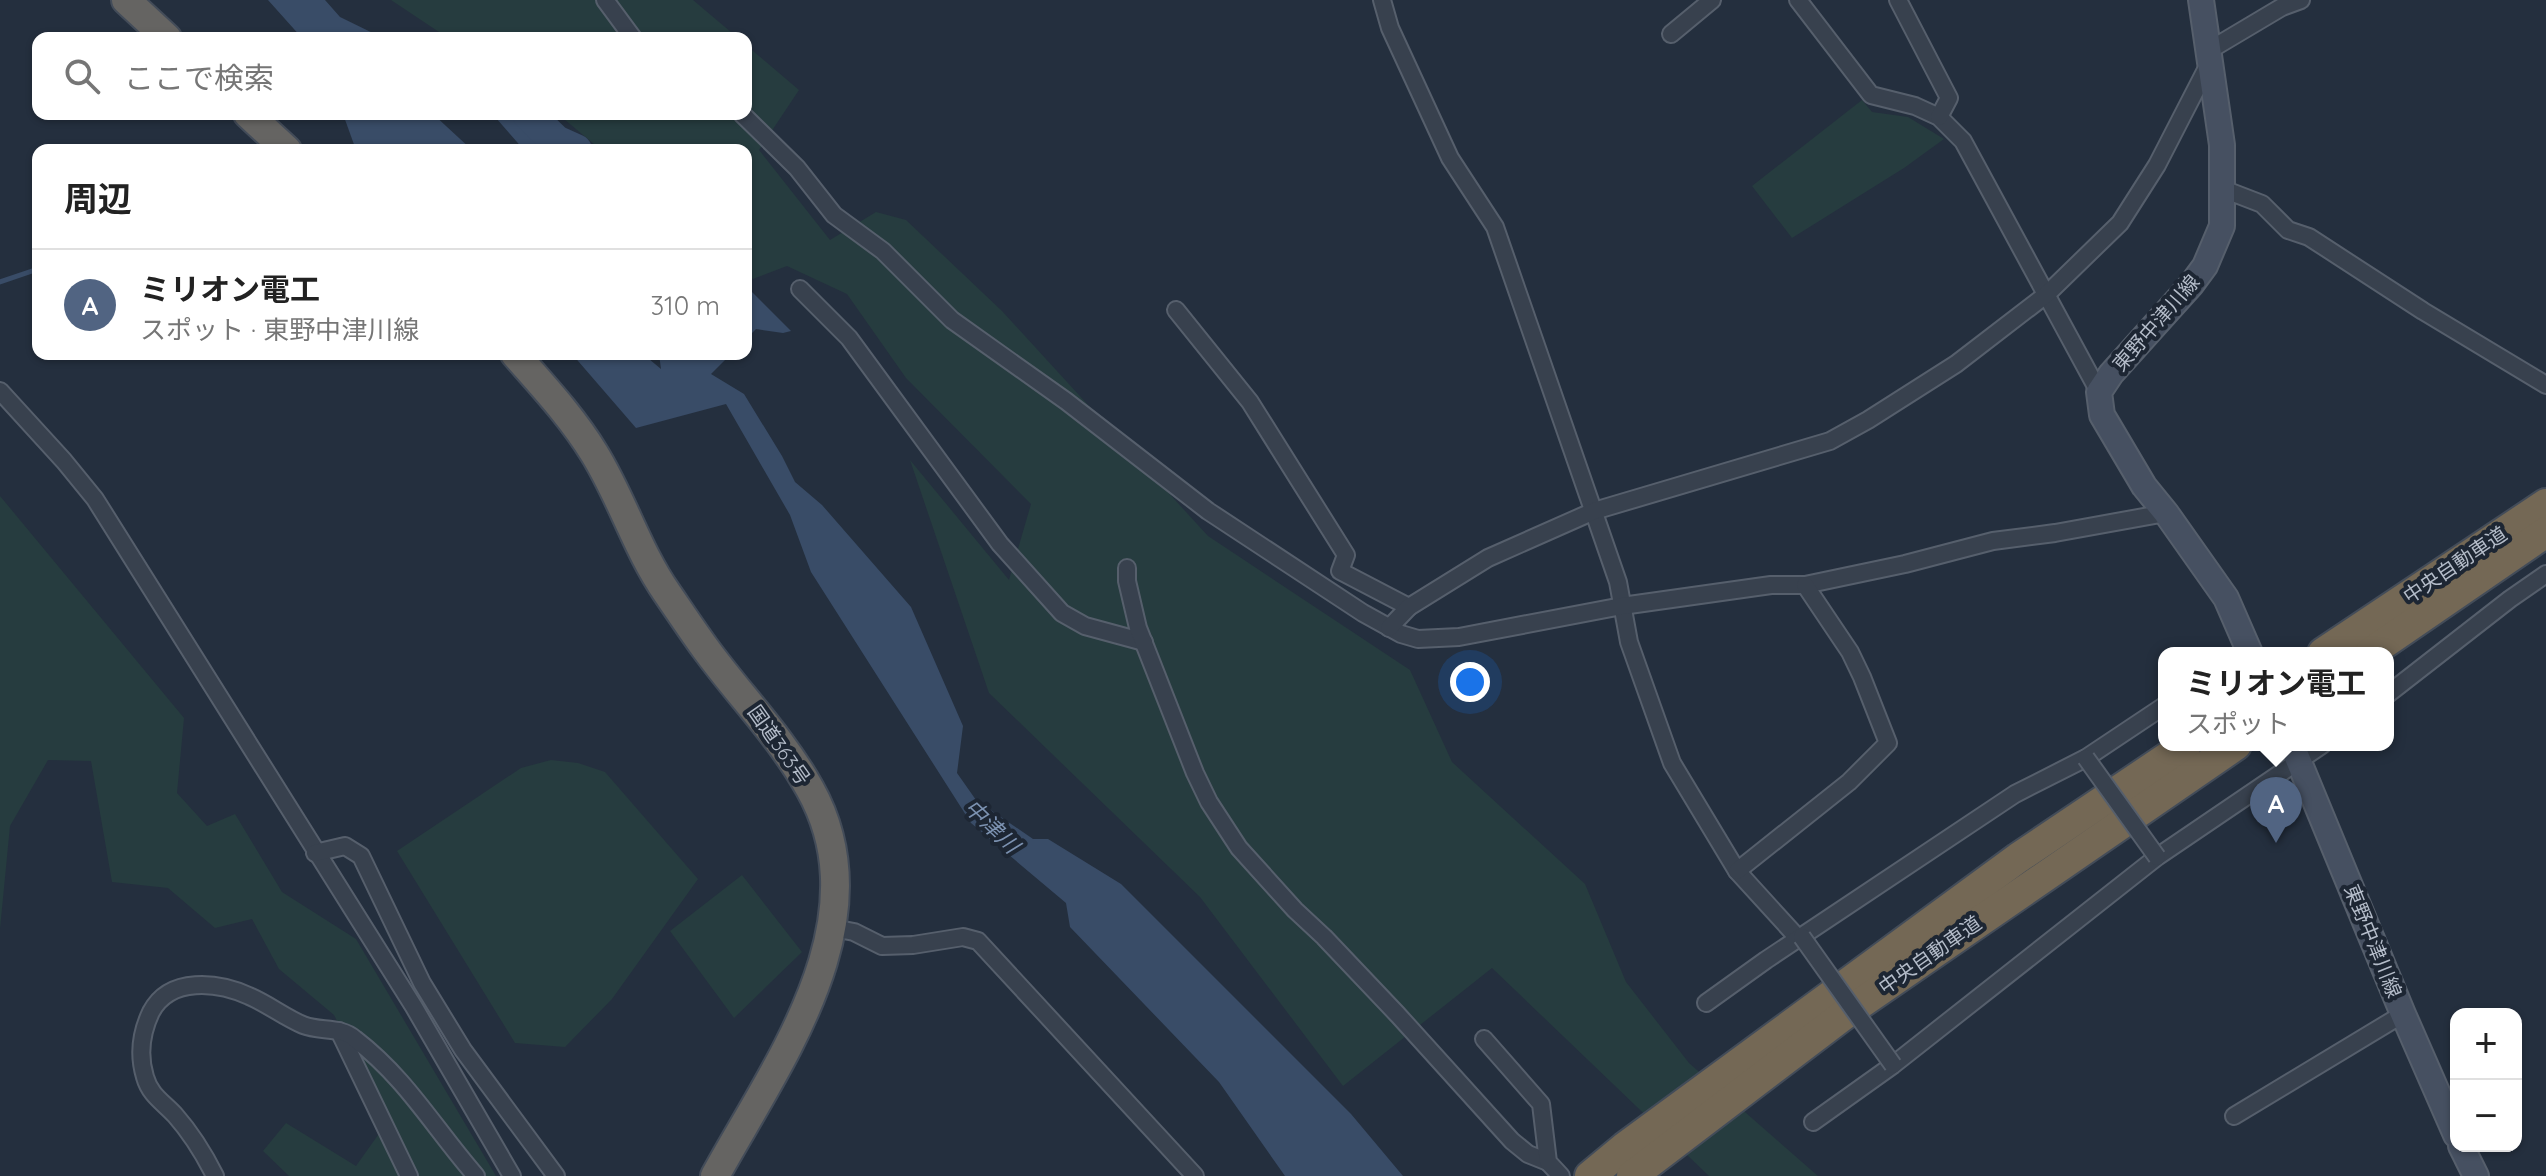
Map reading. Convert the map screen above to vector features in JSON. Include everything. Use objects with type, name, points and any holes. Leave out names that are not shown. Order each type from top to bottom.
[{"type":"highway","points":[[126,0],[161,32]]},
{"type":"highway","points":[[254,120],[280,144]]},
{"type":"highway","name":"国道363号","points":[[520,360],[561,406],[596,455],[658,580],[706,650],[782,743],[812,792],[831,844],[834,867],[833,928],[814,992],[715,1176]]},
{"type":"highway","name":"中央自動車道","points":[[2332,647],[2546,504]]},
{"type":"highway","name":"中央自動車道","points":[[2379,647],[2546,532]]},
{"type":"highway","name":"中央自動車道","points":[[1633,1164],[2018,858],[2177,751]]},
{"type":"highway","name":"中央自動車道","points":[[1590,1176],[1633,1164],[2227,751]]},
{"type":"main road","name":"東野中津川線","points":[[2201,0],[2222,145],[2222,226],[2205,266],[2111,374],[2099,392],[2102,415],[2144,486],[2226,598],[2243,647]]},
{"type":"main road","name":"東野中津川線","points":[[2296,753],[2450,1121]]},
{"type":"main road","points":[[2464,1152],[2476,1176]]},
{"type":"street","points":[[605,0],[629,32]]},
{"type":"street","points":[[1382,0],[1390,28],[1450,158],[1495,227],[1618,582],[1640,676],[1672,763],[1737,871],[1800,937],[1893,1065]]},
{"type":"street","points":[[1671,34],[1712,0]]},
{"type":"street","points":[[1798,0],[1871,95],[1915,106],[1939,117],[1963,141],[2099,392]]},
{"type":"street","points":[[1898,0],[1949,98],[1939,117]]},
{"type":"street","points":[[1389,628],[1409,607],[1488,558],[1594,511],[1830,441],[1956,364],[2047,294],[2120,223],[2157,165],[2208,57],[2282,7],[2301,0]]},
{"type":"street","points":[[748,120],[797,168],[834,215],[883,251],[952,320],[1066,401],[1208,511],[1389,628],[1418,639],[1459,637],[1622,606],[1771,585],[1805,585],[1993,541],[2166,513]]},
{"type":"street","points":[[2223,189],[2262,204],[2288,230],[2309,237],[2546,385]]},
{"type":"street","points":[[800,289],[849,338],[1000,544],[1062,613],[1085,626],[1144,642]]},
{"type":"street","points":[[1176,310],[1250,402],[1346,555],[1340,571],[1409,607]]},
{"type":"street","points":[[0,391],[95,499],[414,1007],[512,1176]]},
{"type":"street","points":[[1127,568],[1132,603],[1144,642],[1195,773],[1209,802],[1239,848],[1398,1015],[1512,1141],[1528,1154],[1548,1162],[1561,1176]]},
{"type":"street","points":[[2394,689],[2546,574]]},
{"type":"street","points":[[1737,871],[1849,782],[1888,743],[1850,652],[1805,585]]},
{"type":"street","points":[[1706,1003],[2015,794],[2086,758],[2158,710]]},
{"type":"street","points":[[1813,1122],[1893,1065],[2157,857],[2296,753]]},
{"type":"street","points":[[2086,758],[2157,857]]},
{"type":"street","points":[[315,853],[345,846],[361,856],[422,983],[463,1050],[556,1176]]},
{"type":"street","points":[[833,928],[854,932],[882,946],[913,945],[963,937],[978,941],[1195,1176]]},
{"type":"street","points":[[215,1176],[181,1123],[158,1101],[145,1077],[140,1050],[144,1029],[155,1005],[172,990],[187,986],[217,987],[251,997],[305,1026],[339,1031],[355,1038],[399,1078],[476,1176]]},
{"type":"street","points":[[2234,1116],[2403,1014]]},
{"type":"street","points":[[339,1031],[409,1176]]},
{"type":"street","points":[[1484,1039],[1541,1104],[1548,1162]]},
{"type":"green space","points":[[391,0],[693,0],[731,32],[439,32]]},
{"type":"green space","points":[[752,50],[799,90],[759,150],[830,240],[876,212],[906,220],[1002,311],[1208,536],[1410,670],[1452,762],[1585,884],[1626,982],[1689,1063],[1818,1176],[1709,1176],[1492,968],[1343,1086],[1200,897],[989,693],[910,460],[1009,580],[1031,504],[906,378],[847,294],[787,266],[752,278],[752,144],[594,144],[565,120],[752,120]]},
{"type":"green space","points":[[1862,100],[1872,112],[1908,117],[1944,139],[1904,168],[1792,238],[1752,186]]},
{"type":"green space","points":[[0,496],[184,718],[177,793],[207,826],[235,814],[282,892],[356,939],[496,1176],[289,1176],[263,1151],[286,1123],[356,1166],[388,1121],[334,1015],[279,969],[252,919],[215,928],[168,888],[112,882],[91,761],[48,760],[10,826],[0,929]]},
{"type":"green space","points":[[551,760],[578,763],[605,772],[698,879],[612,999],[565,1047],[515,1043],[397,851],[521,768]]},
{"type":"green space","points":[[742,875],[802,952],[734,1018],[670,931]]},
{"type":"water","points":[[268,0],[325,0],[340,17],[371,32],[297,32]]},
{"type":"water","points":[[345,120],[440,120],[466,144],[354,144]]},
{"type":"water","points":[[498,120],[534,120],[578,144],[519,144]]},
{"type":"water","points":[[752,292],[791,331],[783,333],[756,329],[752,333]]},
{"type":"water","points":[[577,360],[650,360],[661,369],[660,360],[725,360],[711,374],[744,394],[795,482],[822,505],[911,607],[963,726],[957,773],[976,800],[1033,839],[1048,839],[1121,884],[1351,1114],[1403,1176],[1285,1176],[1219,1082],[1070,927],[1066,903],[971,823],[811,572],[790,515],[726,404],[636,428]]},
{"type":"waterway","name":"中津川","points":[[534,120],[563,144]]},
{"type":"waterway","points":[[0,282],[32,271]]},
{"type":"place","name":"ミリオン電工","points":[[2276,843]]}]
